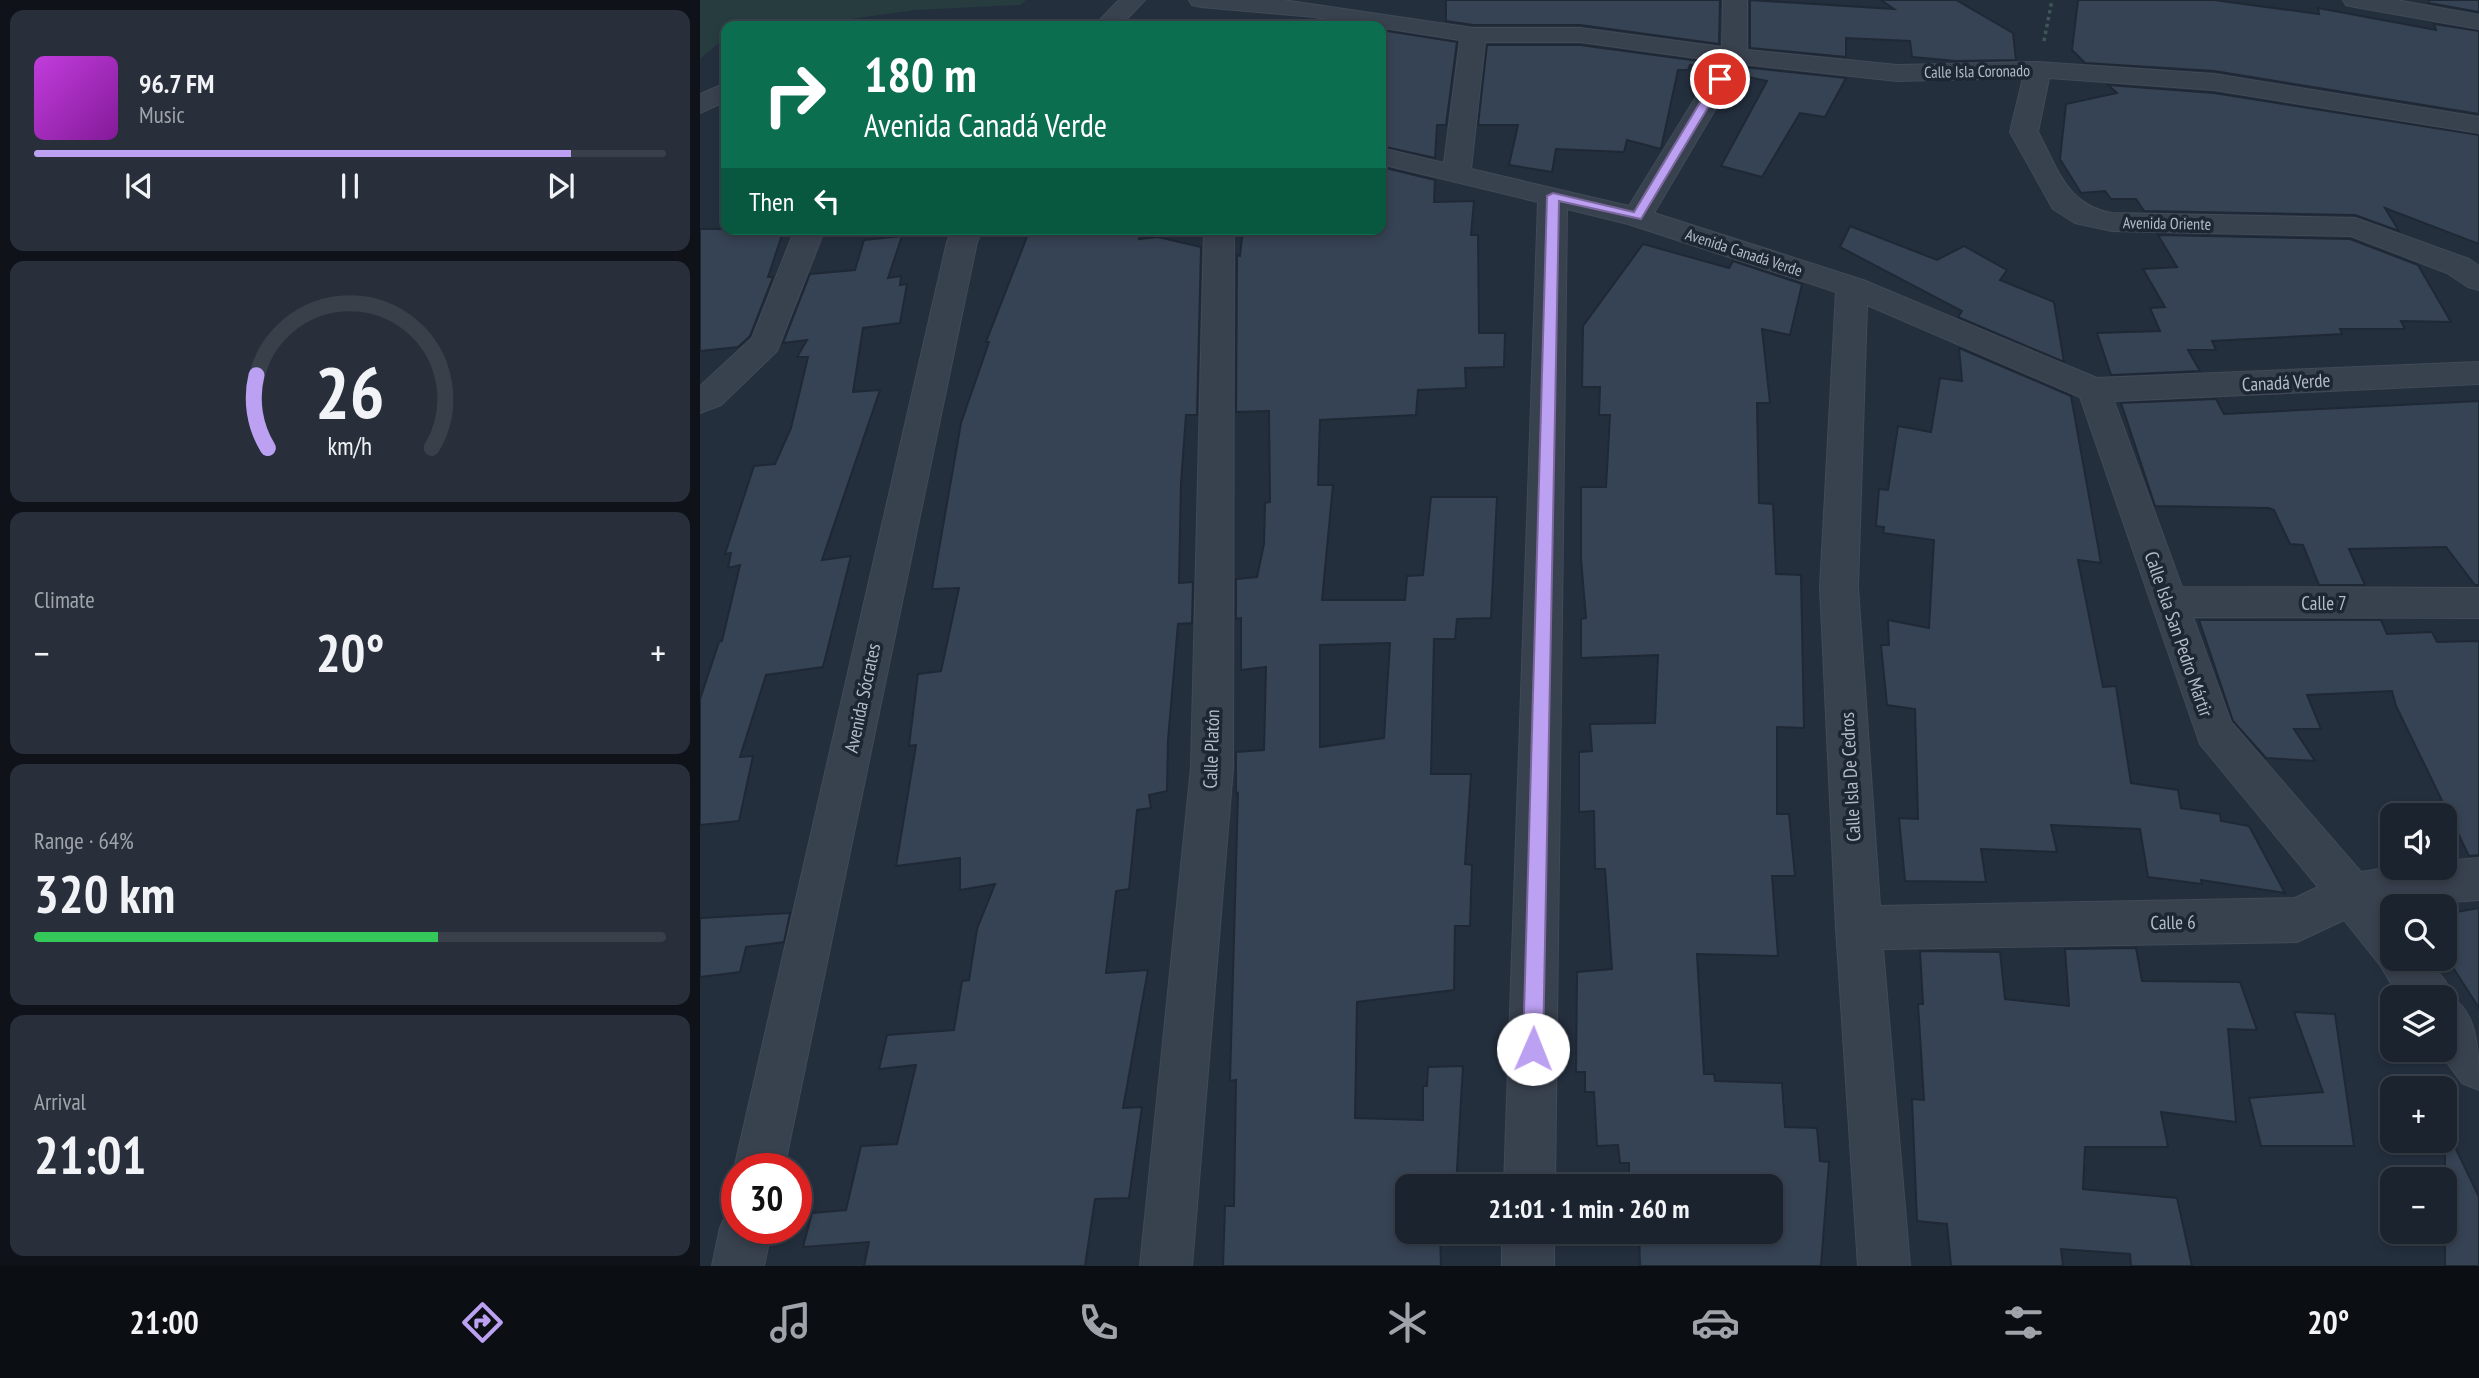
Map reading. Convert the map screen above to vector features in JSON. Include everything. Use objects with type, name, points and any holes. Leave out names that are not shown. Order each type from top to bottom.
[{"type":"street","points":[[1111,21],[1133,0]]},
{"type":"street","name":"Calle Isla Coronado","points":[[1201,0],[1379,21]]},
{"type":"street","points":[[1637,217],[1734,56],[1735,0]]},
{"type":"street","points":[[2355,0],[2479,22]]},
{"type":"street","name":"Calle Isla Coronado","points":[[1386,22],[1473,34],[1580,34],[1734,56],[1897,73],[2038,70],[2214,82],[2479,125]]},
{"type":"street","points":[[1457,173],[1473,34]]},
{"type":"street","name":"Avenida Oriente","points":[[2038,70],[2024,132],[2063,203],[2085,217],[2112,222],[2355,227],[2458,266],[2479,280]]},
{"type":"street","points":[[700,104],[721,94]]},
{"type":"street","name":"Avenida Canadá Verde","points":[[1386,157],[1637,217],[1852,287],[2094,390]]},
{"type":"street","points":[[1530,1174],[1553,196]]},
{"type":"street","points":[[700,401],[709,397],[766,343],[808,235]]},
{"type":"street","name":"Avenida Sócrates","points":[[763,1153],[965,235]]},
{"type":"street","name":"Calle Platón","points":[[1166,1266],[1212,768],[1219,235]]},
{"type":"street","name":"Calle Isla De Cedros","points":[[1852,287],[1839,587],[1859,928],[1884,1266]]},
{"type":"street","name":"Canadá Verde","points":[[2094,390],[2479,373]]},
{"type":"street","name":"Calle Isla San Pedro Mártir","points":[[2094,390],[2214,732],[2352,894],[2380,932]]},
{"type":"street","name":"Calle 7","points":[[2168,602],[2479,603]]},
{"type":"street","name":"Calle 6","points":[[1859,928],[2297,920],[2352,894],[2423,883],[2479,879]]},
{"type":"street","points":[[2457,1036],[2479,1066]]},
{"type":"street","points":[[738,1266],[743,1244]]},
{"type":"street","points":[[1528,1244],[1528,1266]]},
{"type":"path","points":[[2038,70],[2052,0]]},
{"type":"green space","points":[[700,0],[1026,0],[1020,5],[915,10],[837,21],[721,21],[721,41],[700,59]]},
{"type":"building","points":[[1446,0],[1720,0],[1719,44],[1580,25],[1473,25],[1446,21]]},
{"type":"building","points":[[1750,0],[1894,9],[1881,0],[1956,0],[2013,33],[2016,60],[1956,61],[1912,57],[1910,41],[1846,38],[1846,57],[1750,48]]},
{"type":"building","points":[[2078,0],[2214,0],[2319,14],[2318,8],[2436,30],[2434,24],[2479,31],[2479,114],[2214,71],[2085,63],[2072,50]]},
{"type":"building","points":[[2428,0],[2479,0],[2479,12],[2429,3]]},
{"type":"building","points":[[1386,31],[1457,42],[1446,125],[1437,125],[1435,158],[1386,147]]},
{"type":"building","points":[[1487,45],[1580,45],[1714,63],[1710,69],[1690,65],[1688,70],[1678,70],[1661,149],[1627,140],[1624,152],[1556,149],[1552,172],[1509,165],[1518,125],[1478,125]]},
{"type":"building","points":[[1743,67],[1846,78],[1825,117],[1800,113],[1762,177],[1721,166],[1767,81],[1738,75]]},
{"type":"building","points":[[2108,85],[2214,93],[2479,135],[2479,244],[2385,208],[2399,231],[2355,215],[2144,211],[2136,199],[2111,199],[2105,191],[2081,193],[2060,159],[2066,104],[2117,93]]},
{"type":"building","points":[[1386,168],[1435,180],[1434,202],[1474,201],[1471,235],[1478,235],[1479,333],[1505,333],[1504,367],[1465,368],[1466,388],[1418,390],[1416,415],[1320,420],[1318,485],[1333,485],[1322,600],[1405,600],[1407,576],[1423,575],[1431,497],[1497,497],[1491,618],[1457,619],[1455,639],[1434,639],[1431,774],[1471,774],[1465,864],[1472,865],[1470,926],[1455,926],[1454,990],[1357,1002],[1355,1118],[1423,1120],[1423,1086],[1427,1086],[1428,1067],[1463,1066],[1457,1174],[1395,1174],[1395,1244],[1440,1244],[1441,1266],[1223,1266],[1225,1206],[1234,1206],[1236,1080],[1230,1081],[1238,793],[1236,794],[1236,752],[1264,750],[1266,667],[1241,670],[1241,618],[1236,619],[1236,579],[1257,577],[1264,544],[1265,503],[1270,502],[1269,411],[1236,412],[1237,255],[1240,256],[1242,235],[1386,235]],"holes":[[[1390,643],[1384,738],[1320,747],[1320,645]]]},
{"type":"building","points":[[1850,226],[1937,260],[1964,246],[2007,270],[2000,280],[2054,302],[2064,362],[1958,317],[1962,311],[1840,247]]},
{"type":"building","points":[[700,229],[721,229],[721,235],[782,235],[768,277],[773,277],[750,336],[738,347],[700,351]]},
{"type":"building","points":[[1028,235],[1140,235],[1139,239],[1158,237],[1201,247],[1197,415],[1186,415],[1181,483],[1179,583],[1193,582],[1192,623],[1178,624],[1168,740],[1167,791],[1149,795],[1151,808],[1137,810],[1129,889],[1116,891],[1106,973],[1148,970],[1123,1108],[1142,1107],[1129,1198],[1095,1199],[1085,1266],[864,1266],[869,1242],[803,1247],[804,1244],[812,1244],[812,1213],[846,1210],[861,1146],[897,1144],[916,1065],[879,1069],[887,1035],[954,1030],[962,981],[969,980],[977,929],[995,884],[960,890],[960,858],[896,866],[916,745],[909,746],[918,674],[941,671],[959,588],[932,589],[961,423],[989,342],[986,342]]},
{"type":"building","points":[[2158,235],[2350,239],[2418,265],[2451,322],[2401,321],[2405,329],[2340,329],[2342,334],[2212,341],[2216,350],[2188,350],[2200,371],[2111,375],[2097,333],[2160,331],[2150,308],[2165,307],[2143,269],[2177,267]]},
{"type":"building","points":[[902,236],[888,278],[901,276],[900,285],[907,284],[900,323],[863,328],[853,392],[880,390],[822,560],[851,556],[823,667],[766,675],[740,757],[753,756],[739,821],[700,825],[700,699],[719,642],[722,641],[740,565],[728,568],[731,553],[725,554],[754,466],[775,464],[791,428],[808,357],[797,357],[807,340],[783,343],[810,274],[855,270],[864,240]]},
{"type":"building","points":[[1643,244],[1729,268],[1733,261],[1802,284],[1790,335],[1762,329],[1770,403],[1757,403],[1759,503],[1773,504],[1776,574],[1801,575],[1804,728],[1777,727],[1777,814],[1789,814],[1795,876],[1772,876],[1778,956],[1697,954],[1704,1074],[1714,1074],[1715,1081],[1782,1083],[1785,1127],[1817,1128],[1820,1161],[1829,1162],[1821,1266],[1640,1266],[1639,1244],[1783,1244],[1783,1174],[1629,1174],[1629,1163],[1620,1163],[1618,1145],[1597,1146],[1594,1092],[1585,1092],[1585,1072],[1576,1072],[1577,972],[1612,969],[1605,869],[1595,869],[1594,811],[1579,812],[1579,752],[1592,751],[1590,724],[1655,723],[1658,655],[1581,658],[1581,619],[1586,618],[1581,559],[1581,487],[1606,487],[1610,415],[1599,415],[1600,387],[1582,387],[1583,326]]},
{"type":"building","points":[[1959,348],[2071,396],[2101,563],[2078,560],[2103,687],[2116,686],[2131,783],[2178,790],[2181,808],[2220,814],[2221,821],[2249,826],[2285,893],[2201,880],[2202,884],[2148,877],[2140,829],[2051,825],[2057,852],[1981,849],[1986,882],[1905,881],[1899,818],[1918,819],[1915,709],[1887,705],[1881,645],[1889,645],[1888,620],[1929,628],[1934,540],[1883,533],[1884,527],[1876,526],[1879,489],[1888,490],[1898,426],[1931,432],[1940,378],[1962,381]]},
{"type":"building","points":[[2216,399],[2224,414],[2479,401],[2479,585],[2475,585],[2446,547],[2349,549],[2365,585],[2319,585],[2303,545],[2290,544],[2274,510],[2155,506],[2121,403]]},
{"type":"building","points":[[2199,620],[2381,620],[2387,634],[2432,632],[2437,642],[2479,641],[2479,855],[2469,856],[2457,831],[2457,803],[2443,803],[2396,706],[2392,691],[2307,695],[2321,729],[2294,729],[2315,761],[2266,758],[2233,721]]},
{"type":"building","points":[[2479,908],[2479,1008],[2455,971],[2457,912]]},
{"type":"building","points":[[790,913],[784,942],[746,947],[740,972],[700,977],[700,918]]},
{"type":"building","points":[[2136,948],[2142,981],[2240,982],[2257,1030],[2228,1029],[2236,1122],[2161,1112],[2168,1147],[2085,1147],[2083,1189],[2177,1198],[2192,1266],[2131,1266],[2130,1254],[2061,1249],[2063,1266],[1951,1266],[1947,1224],[1917,1221],[1912,1099],[1924,1100],[1918,1004],[1923,1004],[1920,951],[2000,952],[2005,999],[2069,1006],[2065,949]]},
{"type":"building","points":[[2294,1012],[2335,1014],[2354,1146],[2261,1146],[2249,1098],[2323,1092]]},
{"type":"building","points":[[2457,1151],[2479,1197],[2479,1266],[2445,1266],[2445,1244],[2457,1244],[2457,1167],[2445,1167],[2445,1153]]},
{"type":"route","points":[[1533,1049],[1553,196],[1637,217],[1720,79]]}]
